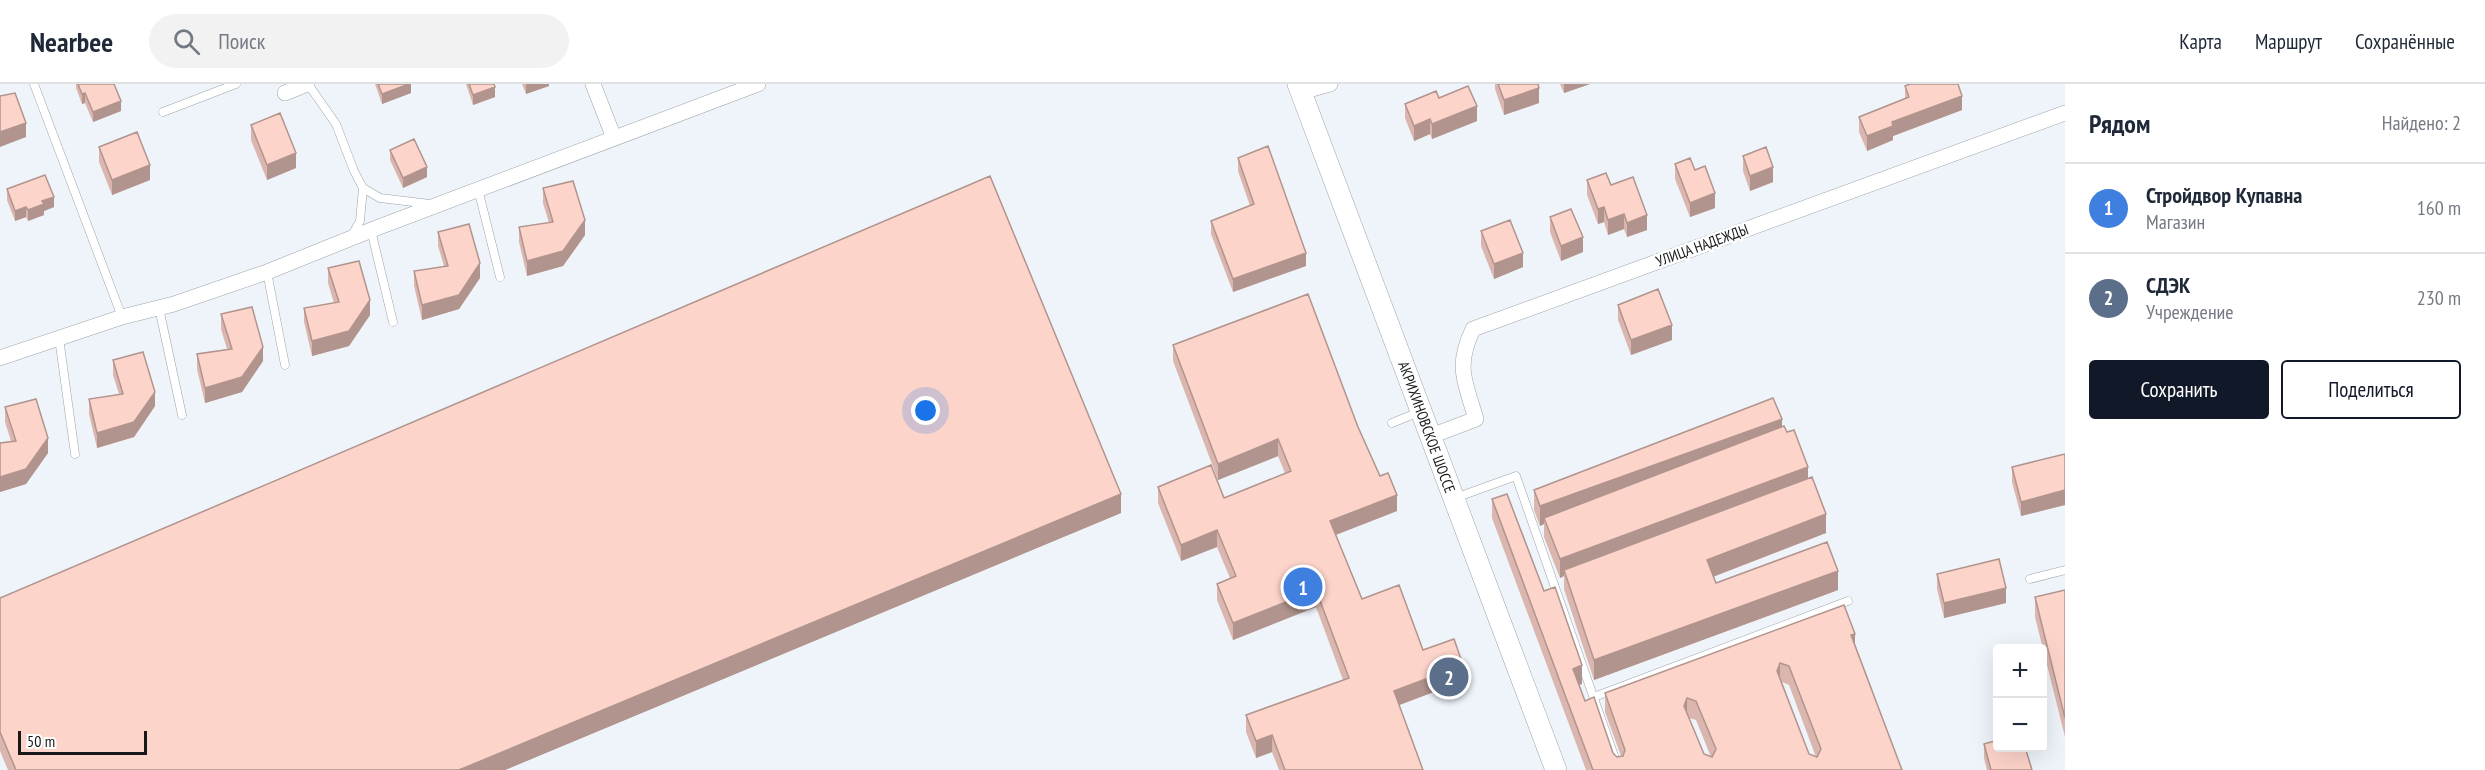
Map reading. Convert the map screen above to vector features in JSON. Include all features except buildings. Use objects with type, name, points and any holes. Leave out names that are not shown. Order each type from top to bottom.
[{"type":"main road","name":"АКРИХИНОВСКОЕ ШОССЕ","points":[[1299,88],[1556,770]]},
{"type":"street","points":[[285,93],[308,84]]},
{"type":"street","points":[[593,84],[614,138]]},
{"type":"street","points":[[0,358],[267,272],[436,205],[758,84]]},
{"type":"street","points":[[1299,88],[1330,84]]},
{"type":"street","name":"УЛИЦА НАДЕЖДЫ","points":[[1431,436],[1476,419],[1462,372],[1463,350],[1473,329],[2065,112]]},
{"type":"lane","points":[[34,84],[122,317]]},
{"type":"lane","points":[[164,112],[236,84]]},
{"type":"lane","points":[[308,84],[336,124],[363,188],[380,198],[436,205]]},
{"type":"lane","points":[[350,238],[360,221],[363,188]]},
{"type":"lane","points":[[478,189],[500,277]]},
{"type":"lane","points":[[371,230],[393,322]]},
{"type":"lane","points":[[267,272],[285,366]]},
{"type":"lane","points":[[159,308],[182,415]]},
{"type":"lane","points":[[59,338],[75,454]]},
{"type":"lane","points":[[1392,423],[1422,411]]},
{"type":"lane","points":[[1454,498],[1516,476],[1619,770]]},
{"type":"lane","points":[[1537,533],[1548,529]]},
{"type":"lane","points":[[2030,579],[2065,570]]},
{"type":"lane","points":[[1555,586],[1566,582]]},
{"type":"lane","points":[[1594,697],[1848,602]]},
{"type":"place","name":"Стройдвор Купавна","points":[[1303,587]]},
{"type":"place","name":"СДЭК","points":[[1449,677]]}]
